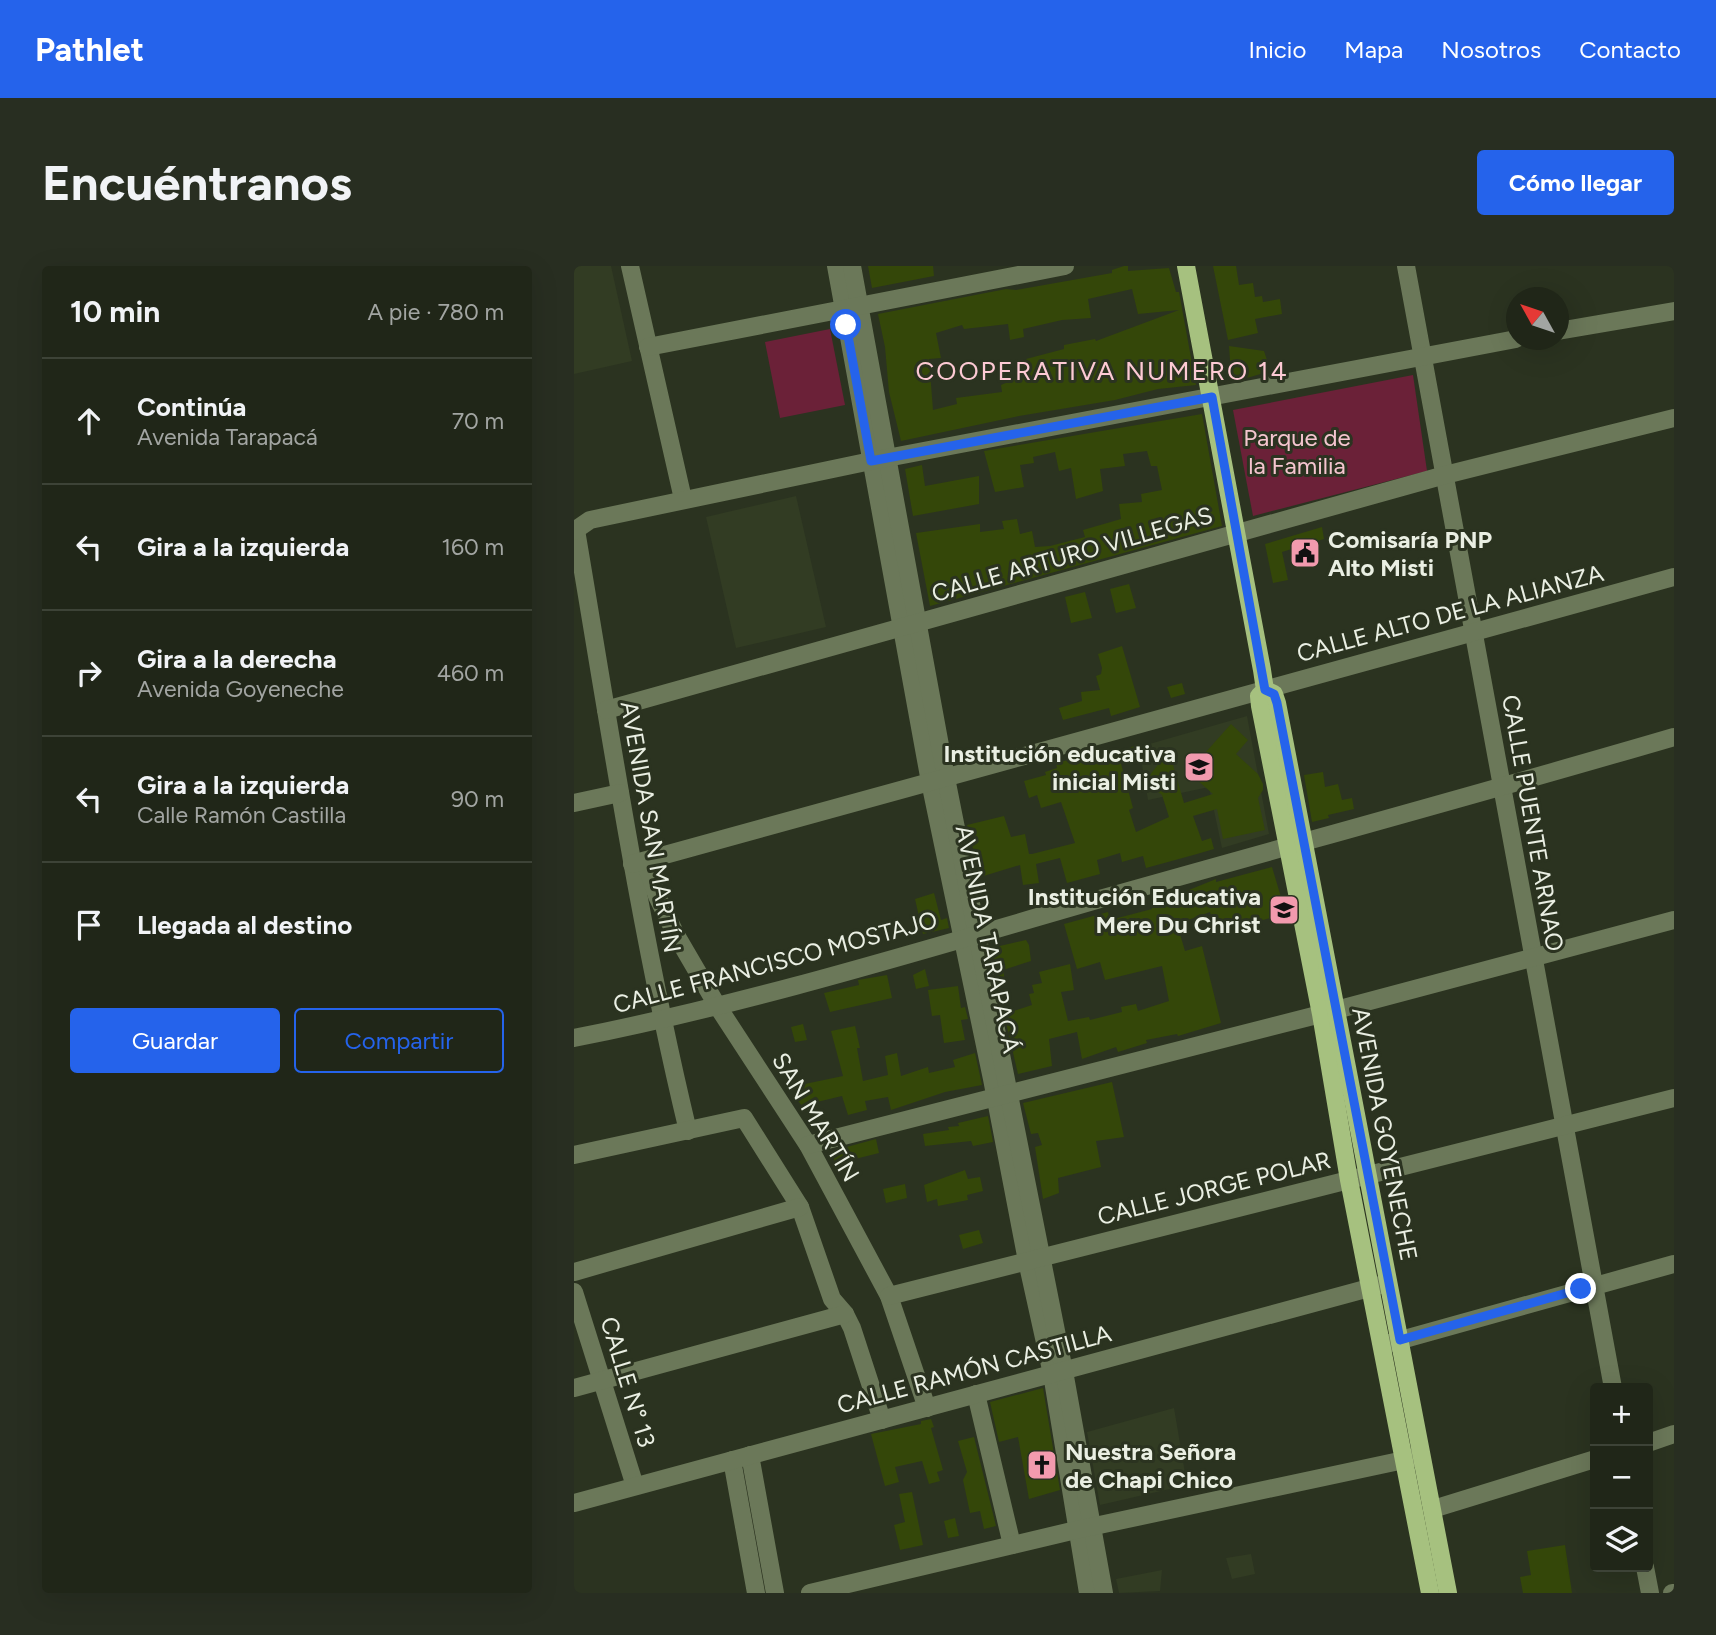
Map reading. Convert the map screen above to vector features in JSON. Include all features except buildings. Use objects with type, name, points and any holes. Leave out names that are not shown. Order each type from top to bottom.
[{"type":"main road","name":"AVENIDA GOYENECHE","points":[[1186,266],[1265,690],[1259,696],[1260,706],[1295,844],[1329,1012],[1367,1175],[1379,1286]]},
{"type":"main road","name":"AVENIDA GOYENECHE","points":[[1329,1012],[1349,1180],[1392,1342],[1414,1458],[1430,1593]]},
{"type":"main road","name":"AVENIDA GOYENECHE","points":[[1414,1458],[1433,1509],[1448,1593]]},
{"type":"street","points":[[630,266],[683,499]]},
{"type":"street","name":"AVENIDA TARAPACÁ","points":[[836,266],[852,309]]},
{"type":"street","name":"AVENIDA TARAPACÁ","points":[[852,266],[852,309],[879,459],[901,627],[938,780],[970,936],[1058,1372],[1084,1528]]},
{"type":"street","points":[[648,347],[1065,266]]},
{"type":"street","name":"CALLE PUENTE ARNAO","points":[[1406,266],[1612,1383]]},
{"type":"street","points":[[1569,329],[1674,311]]},
{"type":"street","points":[[575,530],[590,520],[879,459],[1506,341]]},
{"type":"street","name":"CALLE ARTURO VILLEGAS","points":[[606,710],[1445,475],[1674,418]]},
{"type":"street","name":"AVENIDA TARAPACÁ","points":[[879,459],[919,622],[938,780]]},
{"type":"street","name":"AVENIDA SAN MARTÍN","points":[[575,530],[620,793],[638,863],[662,1021],[688,1130]]},
{"type":"street","name":"CALLE ALTO DE LA ALIANZA","points":[[638,863],[1674,577]]},
{"type":"street","name":"CALLE FRANCISCO MOSTAJO","points":[[574,1038],[718,1007],[1674,737]]},
{"type":"street","points":[[574,803],[620,793]]},
{"type":"street","name":"SAN MARTÍN","points":[[638,863],[718,1007],[808,1146],[889,1296],[927,1408]]},
{"type":"street","points":[[808,1146],[1674,920]]},
{"type":"street","name":"CALLE JORGE POLAR","points":[[889,1296],[1674,1098]]},
{"type":"street","points":[[574,1156],[744,1118],[800,1207],[832,1299],[845,1314],[852,1328],[882,1420]]},
{"type":"street","points":[[574,1272],[800,1207]]},
{"type":"street","points":[[1392,1342],[1674,1264]]},
{"type":"street","name":"CALLE RAMÓN CASTILLA","points":[[574,1503],[1379,1286]]},
{"type":"street","name":"CALLE N° 13","points":[[574,1292],[635,1486]]},
{"type":"street","points":[[574,1388],[845,1314]]},
{"type":"street","points":[[976,1394],[1012,1545]]},
{"type":"street","points":[[1653,1441],[1674,1434]]},
{"type":"street","points":[[750,1455],[775,1593]]},
{"type":"street","points":[[810,1593],[1084,1528],[1414,1458]]},
{"type":"street","points":[[732,1460],[756,1593]]},
{"type":"street","points":[[1433,1509],[1590,1461]]},
{"type":"street","points":[[1084,1528],[1088,1593]]},
{"type":"street","points":[[1084,1528],[1104,1593]]},
{"type":"street","points":[[1646,1572],[1650,1593]]},
{"type":"shaded area","points":[[574,266],[611,266],[632,361],[574,374]]},
{"type":"shaded area","points":[[796,496],[826,627],[736,648],[706,517]]},
{"type":"shaded area","name":"Institución educativa inicial Misti","points":[[1247,716],[1269,834],[1222,848],[1209,787],[1148,800],[1139,747]]},
{"type":"shaded area","points":[[1174,1408],[1187,1485],[1100,1505],[1087,1432]]},
{"type":"shaded area","points":[[1251,1554],[1255,1574],[1232,1579],[1226,1558]]},
{"type":"shaded area","points":[[1162,1570],[1160,1591],[1119,1593],[1116,1579]]},
{"type":"green space","points":[[830,329],[845,405],[780,418],[765,342]]},
{"type":"green space","name":"Parque de la Familia","points":[[1413,375],[1427,471],[1253,516],[1233,410]]},
{"type":"place","name":"Comisaría PNP Alto Misti","points":[[1305,553]]},
{"type":"place","name":"Institución educativa inicial Misti","points":[[1199,767]]},
{"type":"place","name":"Institución Educativa Mere Du Christ","points":[[1284,910]]},
{"type":"place","name":"Nuestra Señora de Chapi Chico","points":[[1042,1465]]},
{"type":"district","name":"COOPERATIVA NUMERO 14","points":[[1102,371]]},
{"type":"route","points":[[846,325],[871,461],[1212,397],[1265,690],[1274,694],[1277,703],[1400,1340],[1581,1289]]}]
